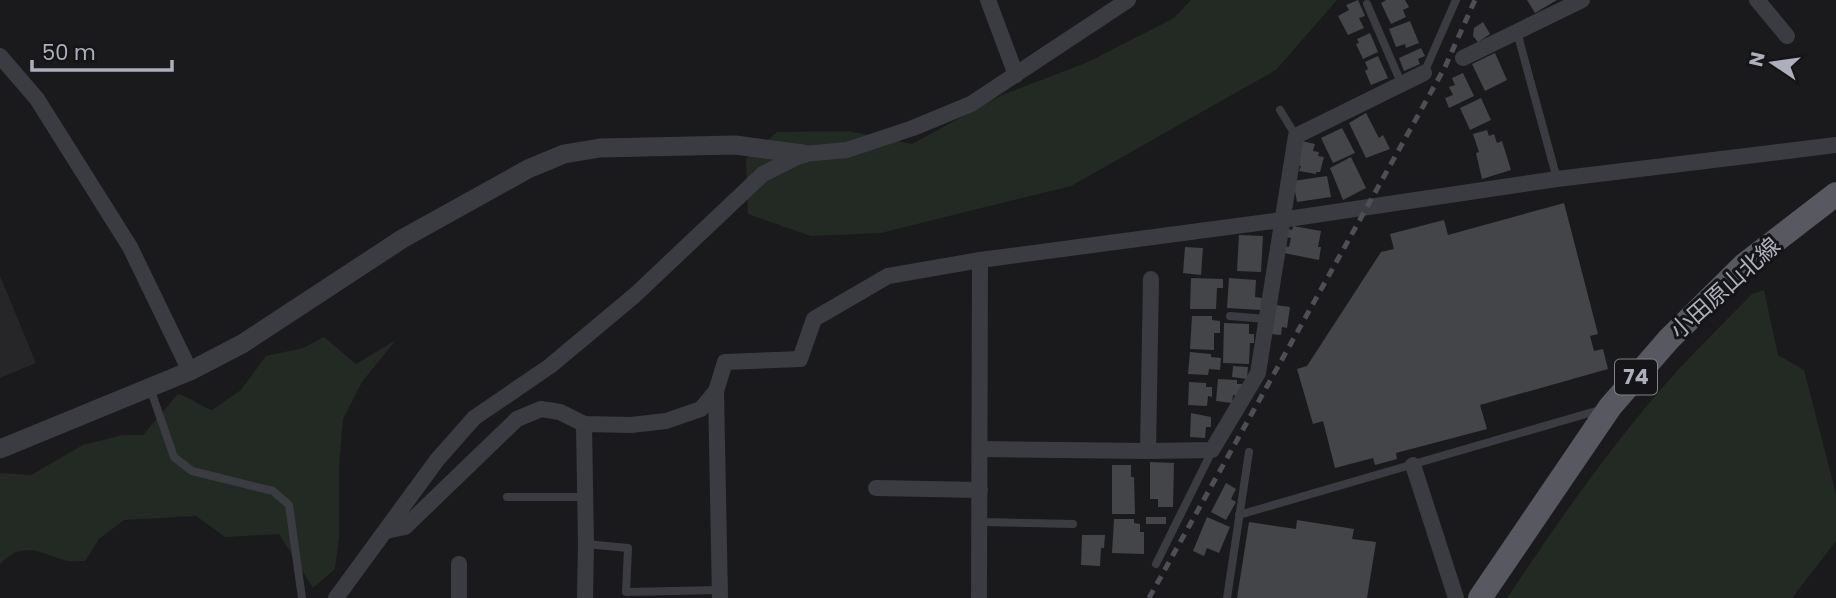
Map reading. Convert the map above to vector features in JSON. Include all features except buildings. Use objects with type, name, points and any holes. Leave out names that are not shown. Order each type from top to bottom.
[{"type":"main road","name":"小田原山北線","points":[[1480,598],[1610,407],[1669,339],[1744,265],[1836,194]]},
{"type":"street","points":[[988,0],[1016,75]]},
{"type":"street","points":[[0,449],[190,371],[252,338],[402,239],[528,169],[564,154],[600,148],[735,145],[803,154],[847,150],[913,128],[971,104],[1128,0]]},
{"type":"street","points":[[1757,0],[1787,36]]},
{"type":"street","points":[[1464,58],[1576,1]]},
{"type":"street","points":[[0,56],[37,99],[130,247],[190,371]]},
{"type":"street","points":[[981,449],[1212,450],[1258,373],[1296,136],[1424,74]]},
{"type":"street","points":[[720,594],[716,391],[725,362],[800,359],[814,319],[888,276],[980,260],[1281,220],[1557,178],[1836,145]]},
{"type":"street","points":[[336,598],[438,460],[474,418],[550,366],[635,295],[762,174],[803,154]]},
{"type":"street","points":[[979,598],[980,260]]},
{"type":"street","points":[[1148,451],[1151,279]]},
{"type":"street","points":[[386,531],[405,527],[517,419],[541,409],[560,412],[584,424],[631,425],[666,421],[701,409],[716,391]]},
{"type":"street","points":[[584,424],[585,598]]},
{"type":"street","points":[[1413,465],[1457,598]]},
{"type":"street","points":[[876,488],[980,490]]},
{"type":"street","points":[[459,598],[460,564]]},
{"type":"lane","points":[[1424,74],[1456,0]]},
{"type":"lane","points":[[1367,4],[1402,85]]},
{"type":"lane","points":[[1517,32],[1557,178]]},
{"type":"lane","points":[[1280,110],[1296,136]]},
{"type":"lane","points":[[1230,316],[1266,319]]},
{"type":"lane","points":[[150,388],[174,457],[192,471],[274,491],[289,505],[302,598]]},
{"type":"lane","points":[[1240,514],[1610,407]]},
{"type":"lane","points":[[1156,564],[1212,450]]},
{"type":"lane","points":[[1227,598],[1249,452]]},
{"type":"lane","points":[[507,497],[586,497]]},
{"type":"lane","points":[[980,522],[1073,524]]},
{"type":"lane","points":[[586,544],[628,548],[626,592],[720,594]]},
{"type":"shaded area","points":[[1191,0],[1337,0],[1276,70],[1071,186],[881,233],[811,236],[748,214],[746,159],[777,132],[848,131],[912,144],[1002,95],[1088,62],[1174,18]]},
{"type":"shaded area","points":[[0,276],[36,363],[0,378]]},
{"type":"shaded area","points":[[1764,290],[1778,355],[1804,370],[1836,494],[1836,541],[1792,598],[1507,598],[1631,425],[1686,361],[1752,294]]},
{"type":"shaded area","points":[[324,337],[356,364],[396,340],[362,382],[343,419],[339,467],[339,538],[335,569],[313,588],[279,534],[225,537],[196,516],[124,520],[99,539],[85,561],[68,561],[42,552],[26,550],[9,556],[0,564],[0,473],[31,475],[83,445],[122,435],[143,435],[178,394],[212,410],[241,390],[266,356],[303,348]]},
{"type":"railway","points":[[1149,598],[1445,67],[1475,0]]}]
